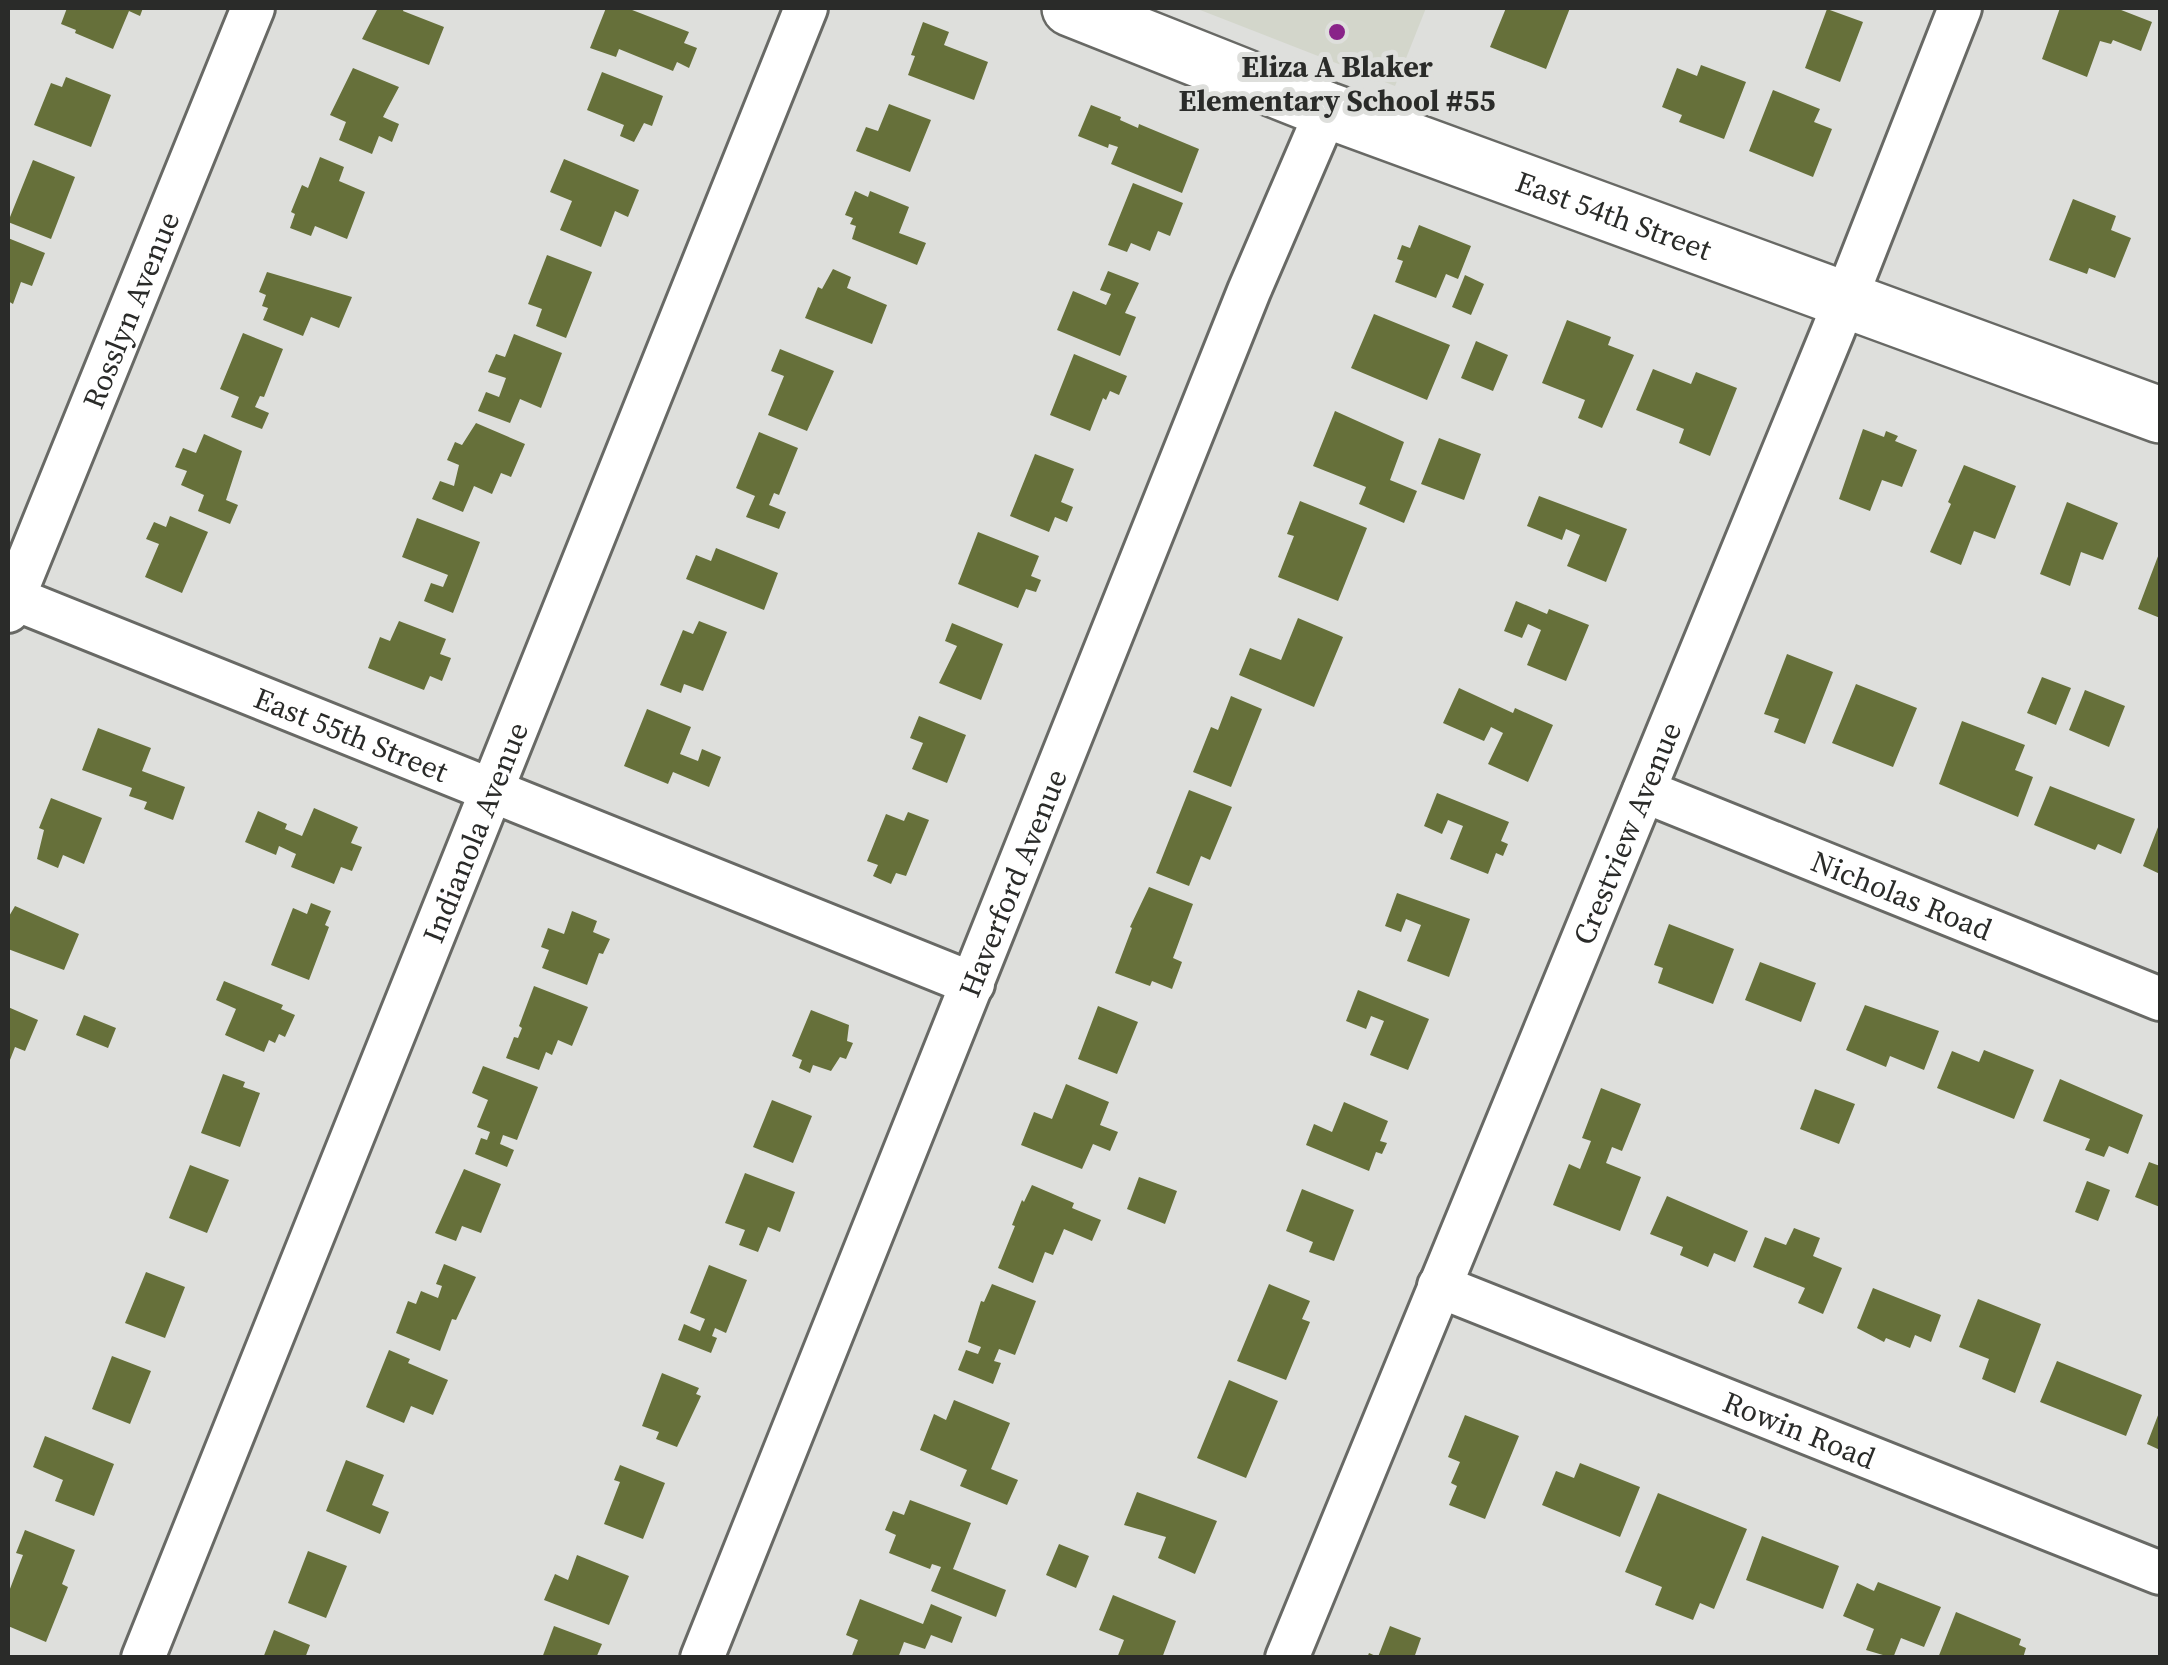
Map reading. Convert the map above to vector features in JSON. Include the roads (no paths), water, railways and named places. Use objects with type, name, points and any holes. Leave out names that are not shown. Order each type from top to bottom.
[{"type":"street","name":"Rosslyn Avenue","points":[[9,602],[252,8]]},
{"type":"street","name":"Indianola Avenue","points":[[143,1658],[806,8]]},
{"type":"street","name":"East 54th Street","points":[[1070,8],[1327,110],[2160,415]]},
{"type":"street","name":"Crestview Avenue","points":[[1287,1658],[1644,791],[1960,8]]},
{"type":"street","name":"Haverford Avenue","points":[[702,1658],[1249,290],[1327,110]]},
{"type":"street","name":"East 55th Street","points":[[9,602],[973,984]]},
{"type":"street","name":"Nicholas Road","points":[[1644,791],[2160,998]]},
{"type":"street","name":"Rowin Road","points":[[1440,1286],[2160,1573]]},
{"type":"place","name":"Eliza A Blaker Elementary School #55","points":[[1337,32]]}]
